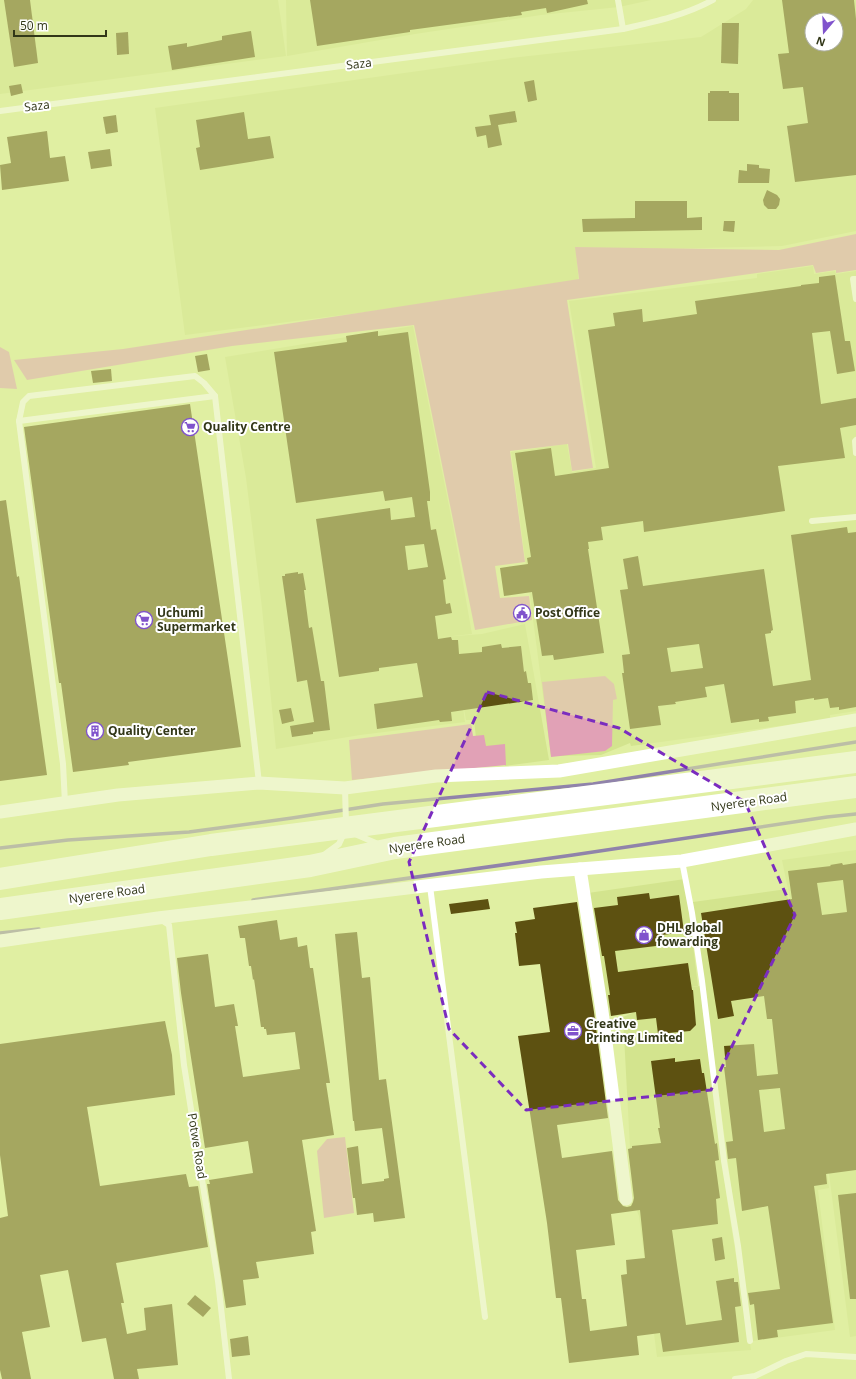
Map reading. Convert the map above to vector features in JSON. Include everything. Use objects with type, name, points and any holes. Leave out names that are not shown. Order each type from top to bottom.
[{"type":"highway","points":[[0,879],[211,845],[856,762]]},
{"type":"highway","name":"Nyerere Road","points":[[0,909],[310,866],[395,848],[856,787]]},
{"type":"street","points":[[0,812],[118,795],[260,784],[345,788],[436,776],[559,771],[856,720]]},
{"type":"street","points":[[0,941],[158,918],[541,872],[682,861],[856,829]]},
{"type":"street","points":[[580,869],[602,1011],[626,1199]]},
{"type":"lane","points":[[618,0],[623,29]]},
{"type":"lane","name":"Saza","points":[[0,111],[623,29],[700,8],[713,0]]},
{"type":"lane","points":[[856,279],[853,279],[856,298]]},
{"type":"lane","points":[[65,803],[63,764],[19,421],[22,402],[29,396],[195,376],[204,383],[215,396],[260,784]]},
{"type":"lane","points":[[19,421],[215,396]]},
{"type":"lane","points":[[856,440],[854,441],[856,453]]},
{"type":"lane","points":[[812,520],[856,517]]},
{"type":"lane","points":[[310,866],[339,844],[346,827],[345,788]]},
{"type":"lane","points":[[346,827],[357,835],[372,842],[395,848]]},
{"type":"lane","points":[[682,861],[692,913],[702,981],[724,1161],[738,1246],[750,1342]]},
{"type":"lane","points":[[430,886],[485,1317]]},
{"type":"lane","name":"Potwe Road","points":[[158,918],[169,925],[184,1065],[218,1281],[229,1379]]},
{"type":"lane","points":[[735,1379],[755,1376],[806,1354],[856,1356]]},
{"type":"highlighted area","points":[[487,692],[619,728],[745,802],[795,915],[711,1090],[526,1110],[449,1029],[409,862]]},
{"type":"shaded area","points":[[0,0],[278,0],[286,56],[0,94]]},
{"type":"shaded area","points":[[286,0],[651,0],[619,7],[541,15],[415,34],[287,56]]},
{"type":"shaded area","points":[[753,0],[856,0],[856,231],[782,246],[576,251],[579,285],[185,335],[155,108],[511,58],[701,37],[746,9]]},
{"type":"shaded area","points":[[856,234],[856,270],[836,273],[836,270],[816,273],[813,265],[567,300],[593,468],[572,471],[568,444],[510,451],[525,562],[495,566],[500,598],[529,596],[532,620],[475,630],[414,325],[232,346],[27,380],[14,360],[123,349],[579,279],[575,247],[779,250]]},
{"type":"shaded area","points":[[813,266],[814,274],[835,271],[836,274],[856,271],[856,711],[830,715],[830,719],[631,746],[630,743],[601,755],[551,756],[511,452],[567,444],[572,472],[596,468],[569,301],[757,278],[757,274]]},
{"type":"shaded area","points":[[413,326],[453,526],[472,634],[443,637],[482,634],[525,624],[549,760],[505,766],[500,753],[478,755],[474,720],[466,720],[462,699],[465,722],[360,735],[276,749],[262,608],[246,478],[225,357]]},
{"type":"shaded area","points":[[0,347],[9,352],[17,389],[0,388]]},
{"type":"shaded area","points":[[605,676],[614,684],[617,699],[613,700],[612,746],[605,751],[551,757],[542,682]]},
{"type":"shaded area","points":[[471,724],[473,736],[484,735],[486,746],[505,744],[506,765],[352,780],[349,740]]},
{"type":"shaded area","points":[[856,850],[856,1336],[850,1337],[817,1080],[792,909],[782,860]]},
{"type":"shaded area","points":[[685,879],[698,986],[666,990],[700,986],[727,1200],[751,1350],[657,1357],[639,1216],[638,1210],[633,1204],[623,1017],[635,1012],[633,994],[634,1012],[608,1016],[588,893]]},
{"type":"shaded area","points":[[787,889],[811,1048],[829,1188],[818,1190],[835,1330],[752,1341],[693,902]]},
{"type":"shaded area","points":[[345,1137],[354,1213],[324,1218],[317,1151],[327,1139]]},
{"type":"building","points":[[4,0],[30,0],[38,63],[14,67]]},
{"type":"building","points":[[310,0],[587,0],[588,4],[547,13],[546,8],[521,12],[522,15],[410,30],[410,32],[317,46]]},
{"type":"building","points":[[782,0],[854,0],[856,19],[856,175],[795,182],[787,126],[808,123],[803,87],[783,89],[778,54],[789,53]]},
{"type":"building","points":[[722,23],[739,23],[738,64],[721,63]]},
{"type":"building","points":[[251,31],[255,57],[172,70],[168,46],[187,43],[187,47],[222,40],[222,36]]},
{"type":"building","points":[[128,32],[129,54],[117,55],[116,33]]},
{"type":"building","points":[[534,80],[537,100],[528,102],[524,82]]},
{"type":"building","points":[[21,84],[23,93],[11,96],[9,86]]},
{"type":"building","points":[[710,91],[729,91],[729,93],[739,93],[739,121],[708,121],[708,93],[710,93]]},
{"type":"building","points":[[515,111],[517,122],[498,125],[502,145],[488,148],[486,135],[477,137],[475,127],[491,125],[489,115]]},
{"type":"building","points":[[244,112],[248,139],[270,136],[274,158],[200,170],[196,148],[200,147],[196,120]]},
{"type":"building","points":[[116,115],[118,132],[106,134],[103,117]]},
{"type":"building","points":[[47,131],[50,158],[65,156],[69,181],[2,190],[0,165],[11,163],[7,137]]},
{"type":"building","points":[[110,149],[112,166],[91,169],[88,152]]},
{"type":"building","points":[[747,164],[759,165],[759,168],[770,169],[769,183],[738,183],[739,170],[747,171]]},
{"type":"building","points":[[767,190],[777,195],[780,199],[779,205],[776,209],[768,209],[764,205],[763,200]]},
{"type":"building","points":[[635,201],[687,201],[687,218],[702,217],[702,230],[583,232],[582,219],[635,218]]},
{"type":"building","points":[[724,221],[735,221],[734,232],[723,231]]},
{"type":"building","points":[[835,275],[845,341],[850,341],[855,371],[837,374],[830,331],[812,333],[821,404],[856,398],[856,425],[840,428],[845,458],[778,466],[785,511],[644,532],[643,521],[601,527],[603,540],[588,542],[588,549],[604,653],[554,660],[553,655],[542,656],[532,592],[504,596],[500,568],[528,564],[527,558],[531,557],[515,453],[551,448],[555,476],[609,468],[588,330],[615,326],[613,313],[642,309],[643,322],[697,314],[695,301],[819,283],[819,277]]},
{"type":"building","points":[[378,331],[378,336],[408,332],[430,492],[430,501],[427,501],[431,530],[436,529],[446,579],[443,580],[446,604],[450,603],[452,613],[435,616],[438,639],[451,637],[452,640],[458,640],[459,654],[482,652],[482,647],[501,644],[502,648],[521,646],[524,672],[526,671],[528,683],[531,683],[533,700],[451,712],[452,721],[440,722],[439,720],[377,729],[374,704],[423,697],[417,663],[379,668],[379,671],[339,677],[316,519],[390,508],[391,520],[415,517],[412,497],[385,501],[383,491],[296,503],[274,352],[347,342],[346,336]],"holes":[[[424,544],[428,567],[408,570],[405,546]]]},
{"type":"building","points":[[207,354],[210,370],[198,372],[195,356]]},
{"type":"building","points":[[111,369],[112,381],[93,383],[91,371]]},
{"type":"building","points":[[190,404],[241,747],[128,762],[129,765],[73,772],[61,683],[59,683],[24,427]]},
{"type":"building","points":[[6,500],[17,577],[19,576],[47,775],[0,781],[0,501]]},
{"type":"building","points":[[847,527],[848,533],[856,532],[856,707],[839,710],[839,707],[830,708],[828,698],[814,700],[814,698],[795,701],[796,713],[768,717],[769,721],[759,722],[759,719],[731,723],[724,684],[705,687],[707,697],[675,702],[676,704],[658,706],[661,725],[630,729],[622,673],[624,673],[622,655],[630,654],[620,590],[628,589],[623,559],[638,556],[643,586],[764,569],[773,630],[771,633],[765,634],[773,686],[811,680],[791,535]],"holes":[[[699,644],[703,668],[671,672],[667,648]]]},
{"type":"building","points":[[298,572],[298,574],[303,573],[309,628],[312,627],[321,681],[324,681],[330,730],[292,737],[290,726],[314,722],[307,680],[297,682],[282,576],[285,576],[285,574]]},
{"type":"building","points":[[291,708],[294,721],[282,724],[279,710]]},
{"type":"building","points":[[856,863],[856,1170],[826,1174],[827,1184],[814,1186],[833,1323],[777,1330],[778,1337],[758,1340],[754,1304],[750,1305],[748,1293],[780,1289],[768,1206],[742,1211],[736,1158],[728,1159],[726,1142],[733,1141],[724,1067],[726,1067],[724,1046],[754,1044],[757,1076],[778,1074],[772,1019],[767,1019],[764,996],[731,1001],[734,1016],[718,1019],[701,913],[792,899],[788,871],[831,866],[830,865]],"holes":[[[843,880],[847,912],[822,915],[817,883]],[[780,1088],[785,1129],[764,1132],[759,1090]]]},
{"type":"building","points":[[649,893],[650,899],[679,895],[684,932],[662,935],[664,945],[615,951],[618,972],[688,963],[693,990],[696,1025],[690,1031],[658,1034],[656,1018],[637,1020],[636,1012],[611,1016],[608,995],[610,995],[604,956],[602,956],[594,908],[618,905],[617,897]]},
{"type":"building","points":[[488,899],[490,909],[451,914],[449,904]]},
{"type":"building","points":[[577,902],[594,1012],[608,1118],[557,1125],[562,1158],[612,1151],[618,1200],[623,1206],[631,1206],[634,1198],[628,1149],[632,1148],[632,1146],[661,1143],[651,1061],[675,1058],[675,1062],[700,1059],[702,1073],[704,1073],[715,1144],[717,1143],[719,1160],[715,1161],[720,1198],[716,1199],[718,1224],[672,1230],[686,1325],[722,1320],[716,1281],[734,1278],[734,1282],[738,1282],[741,1306],[735,1307],[739,1342],[663,1352],[660,1333],[637,1336],[639,1355],[569,1363],[561,1298],[556,1298],[547,1223],[518,1036],[550,1032],[540,964],[519,966],[515,922],[535,919],[533,908]],"holes":[[[640,1210],[645,1258],[626,1260],[627,1274],[621,1275],[627,1326],[590,1331],[586,1299],[582,1299],[576,1250],[615,1245],[611,1214]]]},
{"type":"building","points":[[277,920],[280,940],[297,937],[298,947],[307,945],[310,968],[313,968],[330,1083],[326,1083],[334,1135],[302,1140],[316,1231],[311,1232],[314,1254],[256,1262],[259,1278],[243,1280],[246,1305],[226,1308],[207,1184],[210,1184],[209,1180],[253,1173],[248,1141],[205,1148],[177,958],[208,954],[215,1007],[234,1004],[238,1026],[235,1026],[243,1077],[300,1069],[295,1032],[267,1035],[266,1029],[261,1027],[254,979],[253,980],[251,966],[249,966],[245,938],[240,938],[238,926]]},
{"type":"building","points":[[357,932],[362,978],[370,977],[379,1080],[386,1079],[405,1218],[374,1222],[373,1213],[357,1215],[355,1198],[353,1198],[347,1148],[358,1146],[362,1184],[384,1181],[384,1179],[389,1178],[382,1128],[355,1131],[353,1121],[335,934]]},
{"type":"building","points":[[165,1021],[172,1055],[175,1095],[87,1107],[100,1186],[186,1174],[189,1187],[198,1186],[208,1247],[116,1263],[124,1303],[121,1303],[127,1334],[146,1330],[144,1308],[172,1304],[178,1365],[137,1369],[139,1379],[114,1379],[106,1338],[82,1342],[68,1270],[40,1275],[50,1327],[22,1332],[31,1379],[2,1379],[0,1370],[0,1218],[8,1216],[0,1155],[0,1044]]},
{"type":"building","points":[[856,1193],[856,1299],[850,1299],[838,1195]]},
{"type":"building","points":[[722,1237],[725,1259],[715,1261],[712,1239]]},
{"type":"building","points":[[195,1295],[211,1308],[203,1317],[187,1304]]},
{"type":"building","points":[[248,1336],[250,1355],[232,1357],[230,1339]]},
{"type":"waterway","points":[[0,848],[68,840],[189,832],[383,804],[593,784],[856,742]]},
{"type":"waterway","points":[[253,900],[856,814]]},
{"type":"waterway","points":[[0,933],[39,929]]},
{"type":"place","name":"Quality Centre","points":[[190,427]]},
{"type":"place","name":"Post Office","points":[[522,613]]},
{"type":"place","name":"Uchumi Supermarket","points":[[144,620]]},
{"type":"place","name":"Quality Center","points":[[95,731]]},
{"type":"place","name":"DHL global fowarding","points":[[644,935]]},
{"type":"place","name":"Creative Printing Limited","points":[[573,1031]]}]
